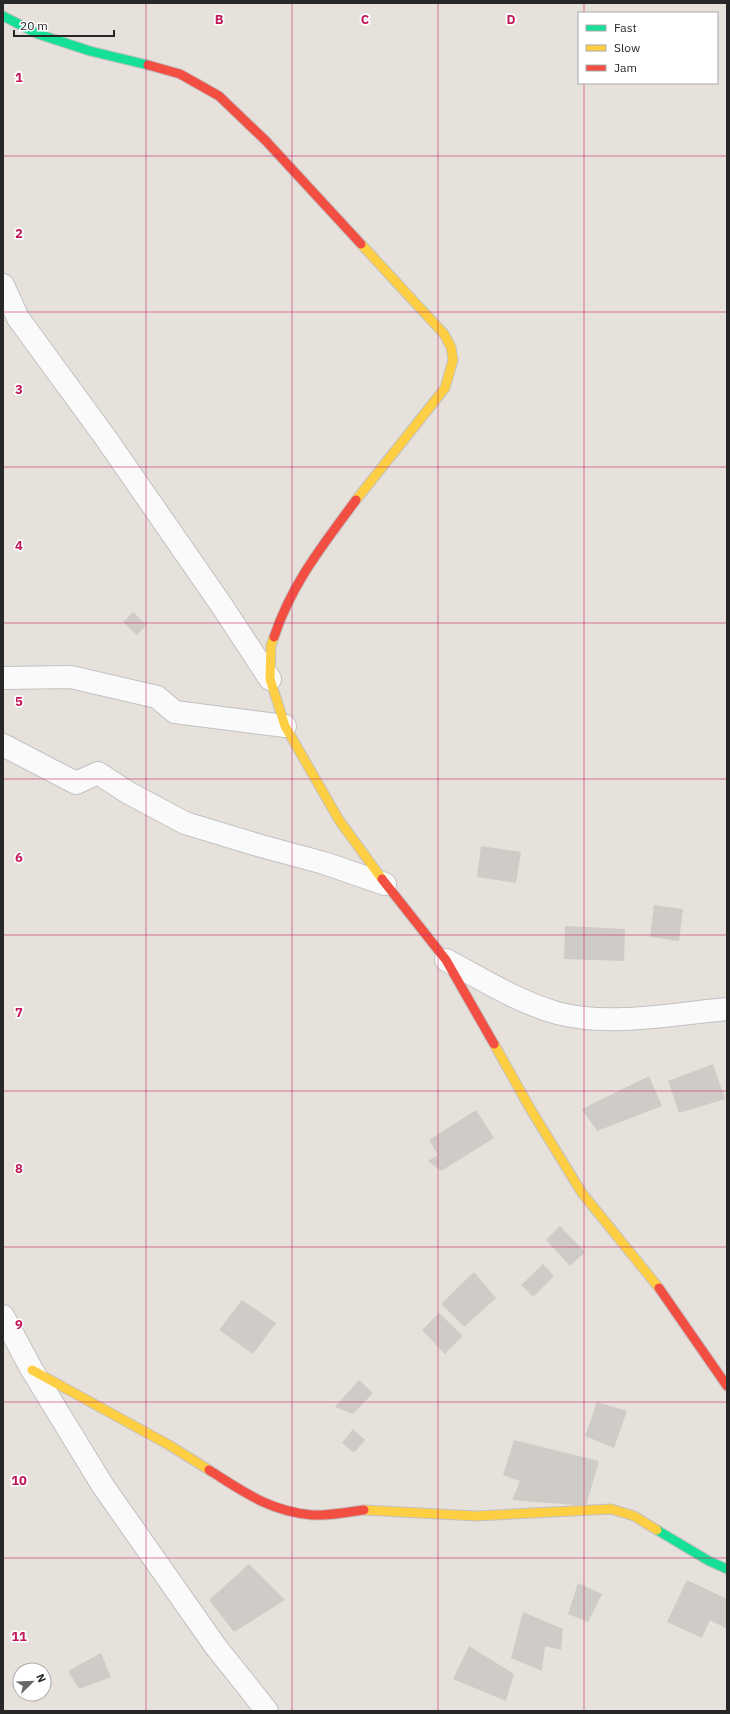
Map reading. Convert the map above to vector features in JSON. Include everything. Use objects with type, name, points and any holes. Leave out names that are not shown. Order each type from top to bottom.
[{"type":"street","points":[[3,16],[38,34],[90,51],[139,62],[180,74],[219,96],[272,147],[444,334],[451,347],[453,360],[445,388],[363,490],[304,571],[282,614],[271,645],[270,679]]},
{"type":"street","points":[[3,285],[18,318],[110,444],[220,603],[270,679],[285,726],[339,820],[385,884],[446,960],[531,1110],[582,1192],[666,1296],[727,1386]]},
{"type":"street","points":[[3,678],[71,677],[157,697],[175,712],[285,726]]},
{"type":"street","points":[[3,746],[76,783],[98,773],[127,792],[185,823],[324,863],[385,884]]},
{"type":"street","points":[[446,960],[519,998],[557,1013],[590,1018],[624,1019],[727,1009]]},
{"type":"street","points":[[3,1316],[32,1370],[103,1486],[216,1646],[266,1711]]},
{"type":"street","points":[[32,1370],[169,1445],[225,1482],[262,1503],[286,1511],[314,1515],[364,1510],[476,1516],[611,1509],[634,1516],[709,1561],[727,1569]]},
{"type":"building","points":[[133,612],[146,625],[137,635],[123,622]]},
{"type":"building","points":[[481,846],[521,852],[516,883],[477,877]]},
{"type":"building","points":[[654,905],[683,909],[679,941],[650,937]]},
{"type":"building","points":[[565,926],[625,929],[624,961],[564,959]]},
{"type":"building","points":[[713,1064],[725,1099],[679,1113],[668,1081]]},
{"type":"building","points":[[649,1076],[662,1106],[597,1131],[582,1109]]},
{"type":"building","points":[[476,1110],[494,1138],[441,1171],[428,1161],[438,1155],[429,1140]]},
{"type":"building","points":[[560,1226],[585,1252],[570,1266],[546,1240]]},
{"type":"building","points":[[543,1264],[554,1276],[533,1297],[521,1285]]},
{"type":"building","points":[[474,1272],[496,1298],[464,1327],[441,1304]]},
{"type":"building","points":[[242,1300],[276,1323],[253,1354],[219,1330]]},
{"type":"building","points":[[439,1313],[463,1336],[445,1354],[422,1330]]},
{"type":"building","points":[[359,1380],[373,1393],[353,1414],[335,1407]]},
{"type":"building","points":[[597,1402],[627,1411],[614,1448],[585,1436]]},
{"type":"building","points":[[353,1429],[365,1440],[354,1453],[342,1443]]},
{"type":"building","points":[[514,1440],[599,1461],[586,1506],[512,1500],[520,1481],[503,1475]]},
{"type":"building","points":[[249,1564],[285,1600],[234,1632],[209,1600]]},
{"type":"building","points":[[687,1580],[727,1599],[727,1629],[710,1620],[702,1638],[667,1622]]},
{"type":"building","points":[[578,1583],[602,1594],[588,1622],[568,1614]]},
{"type":"building","points":[[523,1612],[563,1629],[561,1650],[545,1646],[542,1671],[511,1658]]},
{"type":"building","points":[[469,1646],[514,1674],[506,1701],[453,1679]]},
{"type":"building","points":[[101,1653],[111,1677],[79,1689],[68,1671]]},
{"type":"traffic: fast","points":[[3,16],[38,34],[90,51],[148,65]]},
{"type":"traffic: fast","points":[[657,1530],[709,1561],[727,1569]]},
{"type":"traffic: slow","points":[[356,500],[445,388],[453,360],[451,347],[444,334],[361,244]]},
{"type":"traffic: slow","points":[[274,637],[271,645],[270,679],[285,726],[339,820],[382,879]]},
{"type":"traffic: slow","points":[[494,1044],[531,1110],[582,1193],[659,1288]]},
{"type":"traffic: slow","points":[[32,1370],[169,1445],[209,1470]]},
{"type":"traffic: slow","points":[[364,1510],[476,1516],[611,1509],[634,1516],[657,1530]]},
{"type":"traffic: jam","points":[[148,65],[180,74],[219,96],[266,141],[361,244]]},
{"type":"traffic: jam","points":[[274,637],[281,617],[309,565],[356,500]]},
{"type":"traffic: jam","points":[[382,879],[446,960],[494,1044]]},
{"type":"traffic: jam","points":[[659,1288],[727,1386]]},
{"type":"traffic: jam","points":[[209,1470],[246,1493],[270,1505],[297,1513],[318,1515],[364,1510]]}]
